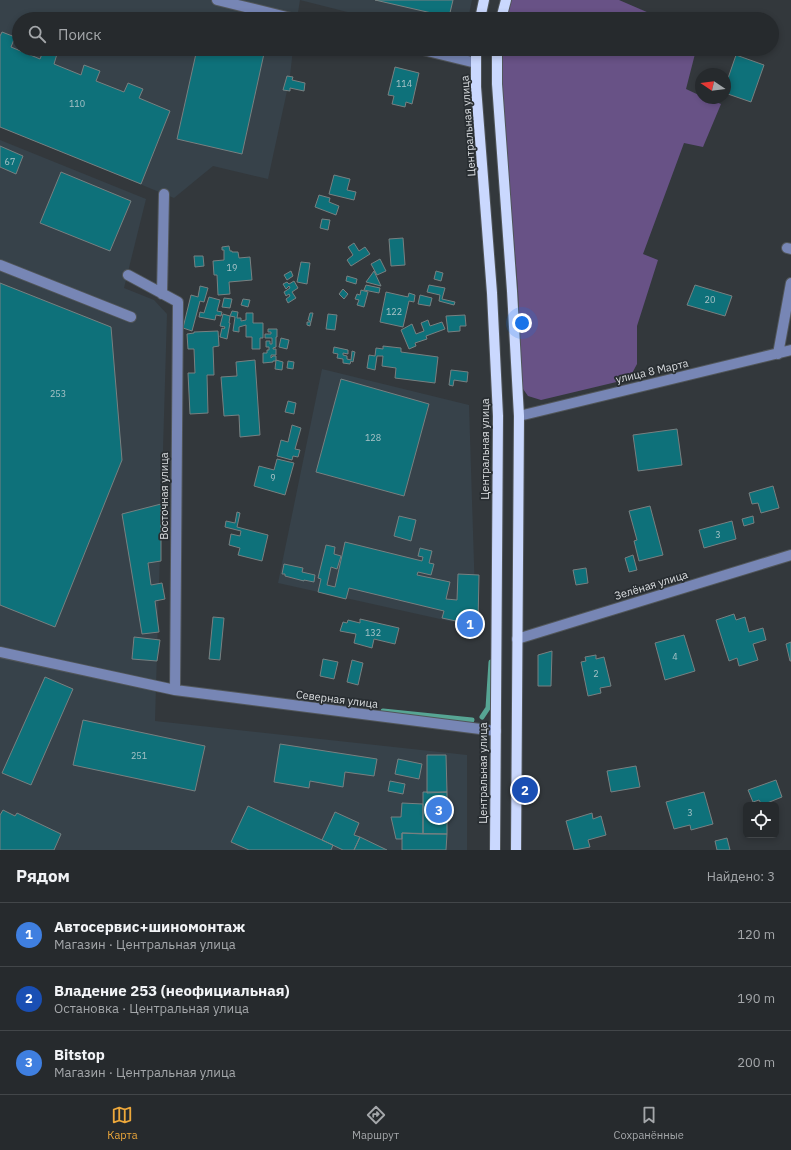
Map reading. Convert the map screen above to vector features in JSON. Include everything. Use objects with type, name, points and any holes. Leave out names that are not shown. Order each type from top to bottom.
[{"type":"main road","points":[[481,12],[484,0]]},
{"type":"main road","points":[[503,12],[506,0]]},
{"type":"main road","name":"Центральная улица","points":[[476,56],[476,87],[492,293],[498,416],[495,850]]},
{"type":"main road","points":[[497,56],[497,84],[512,291],[519,416],[516,850]]},
{"type":"street","points":[[217,0],[266,12]]},
{"type":"street","points":[[448,56],[476,63]]},
{"type":"street","points":[[128,276],[162,294],[164,194]]},
{"type":"street","points":[[0,265],[131,317]]},
{"type":"street","points":[[778,354],[791,283]]},
{"type":"street","name":"Восточная улица","points":[[162,294],[178,302],[175,690]]},
{"type":"street","name":"улица 8 Марта","points":[[519,416],[791,350]]},
{"type":"street","name":"Зелёная улица","points":[[517,639],[791,555]]},
{"type":"street","name":"Северная улица","points":[[0,652],[175,690],[496,731]]},
{"type":"shaded area","points":[[0,0],[300,0],[298,12],[12,12],[12,56],[292,56],[290,76],[287,76],[284,89],[287,91],[268,179],[213,166],[174,198],[0,127]]},
{"type":"shaded area","points":[[300,0],[472,0],[469,12],[347,12]]},
{"type":"shaded area","points":[[510,0],[619,0],[647,12],[507,12]]},
{"type":"shaded area","points":[[502,56],[694,56],[686,89],[695,93],[695,104],[721,104],[703,147],[684,143],[643,254],[658,260],[637,326],[637,364],[629,379],[541,400],[528,396],[521,386],[518,290],[501,84]]},
{"type":"shaded area","points":[[0,140],[146,199],[124,288],[154,300],[167,314],[155,721],[467,755],[467,850],[0,850]]},
{"type":"shaded area","points":[[322,369],[469,405],[476,627],[278,583]]},
{"type":"building","points":[[375,0],[453,0],[450,12],[427,12]]},
{"type":"building","points":[[2,32],[12,36],[12,56],[33,56],[40,59],[41,56],[56,56],[54,64],[81,75],[84,65],[100,71],[96,81],[124,92],[128,83],[143,89],[139,98],[170,111],[141,184],[0,127],[0,36]]},
{"type":"building","points":[[195,56],[263,56],[242,154],[177,139]]},
{"type":"building","points":[[736,56],[764,65],[751,102],[731,95],[731,70]]},
{"type":"building","points":[[395,67],[419,73],[412,104],[406,102],[405,107],[392,104],[394,96],[388,95]]},
{"type":"building","points":[[287,76],[293,77],[292,80],[305,83],[304,91],[290,88],[290,91],[283,90]]},
{"type":"building","points":[[0,146],[23,156],[16,174],[0,167]]},
{"type":"building","points":[[61,172],[131,201],[110,251],[40,223]]},
{"type":"building","points":[[334,175],[350,179],[347,190],[356,192],[354,200],[329,194]]},
{"type":"building","points":[[319,195],[330,198],[329,202],[339,206],[336,215],[315,207]]},
{"type":"building","points":[[322,219],[330,220],[328,230],[320,228]]},
{"type":"building","points":[[403,238],[405,265],[391,266],[389,239]]},
{"type":"building","points":[[354,243],[359,251],[365,247],[370,254],[351,266],[347,260],[353,255],[348,247]]},
{"type":"building","points":[[229,246],[230,251],[238,252],[239,258],[250,257],[252,280],[229,282],[230,294],[218,295],[217,275],[214,275],[213,261],[224,260],[224,250],[222,250],[222,247]]},
{"type":"building","points":[[194,256],[203,256],[204,266],[195,267]]},
{"type":"building","points":[[380,259],[386,271],[377,275],[371,264]]},
{"type":"building","points":[[301,262],[310,263],[307,284],[297,282]]},
{"type":"building","points":[[291,271],[293,276],[287,280],[284,275]]},
{"type":"building","points":[[374,271],[381,286],[366,282]]},
{"type":"building","points":[[436,271],[443,273],[441,281],[434,279]]},
{"type":"building","points":[[347,276],[357,279],[356,284],[346,281]]},
{"type":"building","points":[[294,281],[298,288],[292,292],[296,298],[288,303],[286,299],[290,296],[289,294],[286,296],[284,292],[290,288],[289,286],[286,289],[283,284],[287,282],[289,284]]},
{"type":"building","points":[[0,283],[111,327],[122,460],[55,627],[0,605]]},
{"type":"building","points":[[366,285],[380,288],[379,293],[364,290]]},
{"type":"building","points":[[429,285],[445,288],[442,299],[455,302],[454,305],[439,301],[440,295],[427,292]]},
{"type":"building","points":[[695,285],[732,296],[725,316],[687,305]]},
{"type":"building","points":[[200,286],[208,288],[204,302],[200,301],[192,331],[183,328],[191,295],[198,297]]},
{"type":"building","points":[[343,289],[348,294],[344,299],[339,294]]},
{"type":"building","points":[[361,290],[368,292],[364,307],[357,305],[359,300],[355,299],[357,294],[360,295]]},
{"type":"building","points":[[386,292],[408,297],[409,293],[415,295],[414,302],[409,301],[403,327],[380,322]]},
{"type":"building","points":[[420,295],[432,298],[430,306],[418,304]]},
{"type":"building","points":[[209,297],[220,300],[217,311],[222,312],[221,316],[216,315],[215,320],[199,317],[200,312],[204,313]]},
{"type":"building","points":[[224,298],[232,299],[230,308],[222,307]]},
{"type":"building","points":[[243,299],[250,300],[248,307],[241,305]]},
{"type":"building","points":[[232,311],[238,312],[237,318],[241,318],[241,321],[246,320],[246,313],[253,313],[253,323],[263,323],[263,338],[260,338],[260,349],[252,349],[252,337],[246,337],[246,325],[239,327],[239,332],[233,331],[235,317],[230,316]]},
{"type":"building","points":[[310,313],[313,313],[310,326],[307,325],[307,322],[310,322],[308,320]]},
{"type":"building","points":[[223,314],[230,316],[227,339],[220,337],[222,328],[224,329],[225,327],[220,326]]},
{"type":"building","points":[[328,314],[337,315],[335,330],[326,329]]},
{"type":"building","points":[[465,315],[466,326],[460,326],[460,331],[448,332],[446,316]]},
{"type":"building","points":[[428,320],[430,326],[442,322],[445,329],[426,336],[427,339],[415,343],[416,346],[409,349],[401,330],[412,324],[416,334],[424,331],[421,323]]},
{"type":"building","points":[[268,329],[277,329],[276,347],[273,348],[276,349],[276,355],[271,355],[271,358],[276,356],[276,361],[263,363],[263,353],[267,353],[267,350],[269,350],[269,347],[266,347],[266,341],[270,341],[270,344],[272,344],[272,338],[265,338],[265,334],[271,334],[271,332],[268,332]]},
{"type":"building","points":[[218,331],[219,346],[213,347],[214,375],[207,375],[208,413],[190,414],[188,373],[195,373],[194,349],[188,349],[187,334],[194,332]]},
{"type":"building","points":[[281,338],[289,340],[287,349],[279,347]]},
{"type":"building","points":[[383,346],[401,348],[401,352],[438,357],[435,383],[395,378],[396,368],[382,366],[383,356],[377,356],[375,370],[367,368],[369,355],[375,356],[376,348],[383,349]]},
{"type":"building","points":[[334,347],[348,350],[348,354],[343,353],[343,355],[347,356],[347,359],[351,360],[352,351],[355,352],[353,362],[351,361],[350,364],[343,363],[343,359],[337,358],[338,354],[333,353]]},
{"type":"building","points":[[255,360],[260,435],[240,437],[239,415],[224,416],[221,377],[237,376],[236,362]]},
{"type":"building","points":[[276,360],[283,362],[282,370],[275,369]]},
{"type":"building","points":[[288,361],[294,362],[293,369],[287,368]]},
{"type":"building","points":[[451,370],[468,372],[467,382],[454,380],[453,386],[449,385]]},
{"type":"building","points":[[341,379],[429,404],[404,496],[316,472]]},
{"type":"building","points":[[288,401],[296,403],[294,414],[285,412]]},
{"type":"building","points":[[292,425],[301,428],[295,449],[300,450],[298,457],[293,456],[292,460],[277,456],[281,440],[288,442]]},
{"type":"building","points":[[677,429],[682,465],[638,471],[633,435]]},
{"type":"building","points":[[277,459],[294,463],[285,495],[254,486],[259,466],[274,470]]},
{"type":"building","points":[[773,486],[779,508],[761,513],[758,503],[752,504],[749,493]]},
{"type":"building","points":[[161,504],[161,561],[148,563],[151,585],[162,583],[165,599],[155,601],[159,632],[142,634],[122,514]]},
{"type":"building","points":[[650,506],[663,555],[639,561],[634,541],[637,540],[629,511]]},
{"type":"building","points":[[237,512],[240,513],[237,527],[268,535],[262,561],[238,555],[240,548],[229,545],[231,534],[240,536],[241,531],[225,527],[226,521],[235,523]]},
{"type":"building","points":[[399,516],[416,520],[411,541],[394,536]]},
{"type":"building","points":[[753,516],[754,523],[744,526],[742,519]]},
{"type":"building","points":[[732,521],[736,539],[704,548],[699,530]]},
{"type":"building","points":[[345,542],[422,561],[423,557],[418,556],[420,548],[432,551],[429,563],[434,564],[431,575],[418,572],[417,575],[450,582],[446,599],[457,600],[458,574],[479,575],[478,622],[473,622],[472,628],[456,628],[456,621],[442,618],[444,611],[349,588],[346,599],[318,592],[321,579],[318,578],[326,545],[335,547],[334,554],[341,556],[337,569],[331,567],[327,585],[335,587]]},
{"type":"building","points":[[633,555],[637,570],[629,572],[625,558]]},
{"type":"building","points":[[284,564],[303,568],[302,572],[315,575],[314,582],[285,576],[285,574],[282,574]]},
{"type":"building","points":[[586,568],[588,583],[576,585],[573,570]]},
{"type":"building","points":[[734,614],[736,620],[745,617],[749,632],[763,628],[766,640],[753,644],[758,660],[739,666],[737,658],[729,661],[716,620]]},
{"type":"building","points":[[213,617],[224,618],[220,660],[209,659]]},
{"type":"building","points":[[360,619],[399,628],[395,644],[374,639],[372,648],[354,643],[356,634],[340,631],[343,622],[347,623],[348,620],[360,623]]},
{"type":"building","points":[[684,635],[695,671],[665,680],[655,643]]},
{"type":"building","points":[[134,637],[160,640],[157,661],[132,659]]},
{"type":"building","points":[[791,642],[791,661],[790,661],[786,644]]},
{"type":"building","points":[[552,651],[551,686],[538,686],[538,655]]},
{"type":"building","points":[[596,655],[596,659],[604,657],[611,686],[600,688],[601,693],[588,696],[581,662],[586,661],[585,657]]},
{"type":"building","points":[[323,659],[338,662],[334,679],[320,676]]},
{"type":"building","points":[[352,660],[363,663],[358,685],[347,682]]},
{"type":"building","points":[[45,677],[73,689],[31,785],[2,773]]},
{"type":"building","points":[[83,720],[205,746],[195,791],[73,765]]},
{"type":"building","points":[[280,744],[377,759],[374,776],[345,772],[343,787],[310,781],[309,788],[274,782]]},
{"type":"building","points":[[427,755],[446,755],[447,792],[427,793]]},
{"type":"building","points":[[398,759],[422,764],[419,779],[395,774]]},
{"type":"building","points":[[636,766],[640,787],[611,792],[607,771]]},
{"type":"building","points":[[776,780],[782,797],[770,802],[760,802],[759,800],[753,802],[748,790]]},
{"type":"building","points":[[390,781],[405,784],[403,794],[388,791]]},
{"type":"building","points":[[423,792],[447,792],[447,834],[423,834]]},
{"type":"building","points":[[704,792],[713,824],[691,830],[690,825],[674,829],[666,802]]},
{"type":"building","points":[[402,803],[423,804],[423,834],[402,833],[402,839],[396,839],[391,817],[401,817]]},
{"type":"building","points":[[248,806],[333,845],[331,850],[249,850],[231,842]]},
{"type":"building","points":[[3,810],[15,816],[17,813],[61,834],[54,850],[0,850],[0,815]]},
{"type":"building","points":[[335,812],[359,823],[354,835],[360,837],[354,850],[343,850],[322,840]]},
{"type":"building","points":[[592,813],[593,819],[601,816],[606,835],[588,840],[590,847],[574,850],[566,821]]},
{"type":"building","points":[[402,833],[447,834],[446,850],[402,850]]},
{"type":"building","points":[[360,837],[387,850],[354,850]]},
{"type":"building","points":[[727,838],[730,850],[717,850],[715,841]]},
{"type":"waterway","points":[[482,717],[488,708],[491,662]]},
{"type":"waterway","points":[[383,711],[472,720]]},
{"type":"place","name":"Автосервис+шиномонтаж","points":[[470,624]]},
{"type":"place","name":"Владение 253 (неофициальная)","points":[[525,790]]},
{"type":"place","name":"Bitstop","points":[[439,810]]}]
